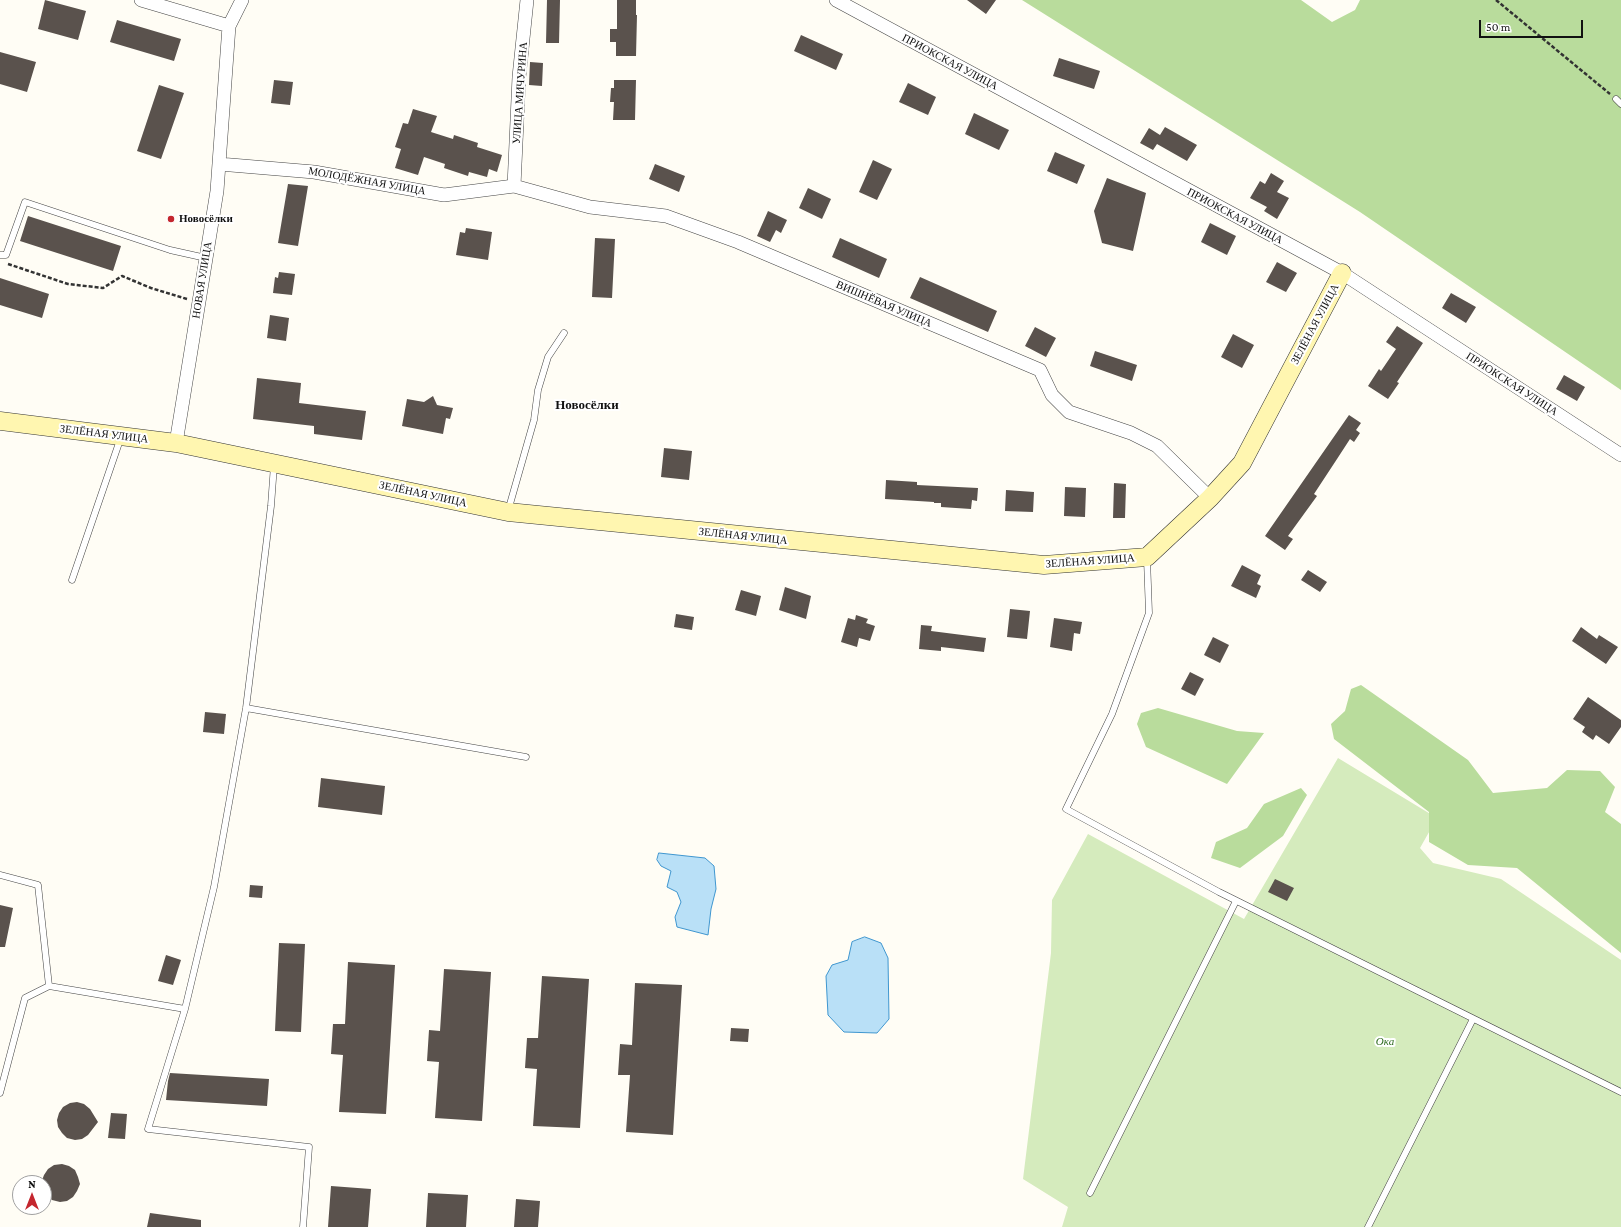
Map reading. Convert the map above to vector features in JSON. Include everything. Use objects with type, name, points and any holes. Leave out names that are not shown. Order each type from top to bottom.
[{"type":"street","points":[[141,0],[229,26]]},
{"type":"street","name":"НОВАЯ УЛИЦА","points":[[176,443],[217,191],[229,26],[242,0]]},
{"type":"street","name":"УЛИЦА МИЧУРИНА","points":[[514,186],[520,78],[527,0]]},
{"type":"street","name":"ПРИОКСКАЯ УЛИЦА","points":[[836,0],[1342,273],[1621,455]]},
{"type":"street","name":"МОЛОДЁЖНАЯ УЛИЦА","points":[[220,164],[314,172],[444,194],[514,186]]},
{"type":"street","name":"ВИШНЁВАЯ УЛИЦА","points":[[514,186],[590,207],[666,216],[738,242],[1040,370],[1052,394],[1069,412],[1131,433],[1157,446],[1210,498]]},
{"type":"street","name":"ЗЕЛЁНАЯ УЛИЦА","points":[[0,421],[176,443],[508,512],[1044,565],[1147,557],[1210,498],[1242,463],[1342,273]]},
{"type":"lane","points":[[0,255],[6,255],[25,202],[170,250],[206,258]]},
{"type":"lane","points":[[508,512],[534,420],[538,390],[548,357],[564,333]]},
{"type":"lane","points":[[72,580],[122,436]]},
{"type":"lane","points":[[274,463],[271,506],[246,708],[214,887],[185,1009],[148,1129],[309,1147],[304,1227]]},
{"type":"lane","points":[[1147,557],[1149,613],[1112,714],[1066,809],[1236,901],[1621,1092]]},
{"type":"lane","points":[[246,708],[526,757]]},
{"type":"lane","points":[[0,875],[38,885],[50,986]]},
{"type":"lane","points":[[1090,1193],[1236,901]]},
{"type":"lane","points":[[0,1093],[25,998],[50,986],[185,1009]]},
{"type":"lane","points":[[1368,1227],[1473,1019]]},
{"type":"path","points":[[1496,0],[1619,102]]},
{"type":"path","points":[[0,262],[68,284],[103,288],[122,276],[151,288],[198,302]]},
{"type":"green space","points":[[1022,0],[1301,0],[1332,22],[1355,10],[1360,0],[1621,0],[1621,390],[1360,212]]},
{"type":"green space","points":[[1361,685],[1468,760],[1493,793],[1547,788],[1567,770],[1600,771],[1615,787],[1605,812],[1621,824],[1621,953],[1517,868],[1468,865],[1429,842],[1429,812],[1334,739],[1331,724],[1345,711],[1351,689]]},
{"type":"green space","points":[[1158,708],[1237,731],[1264,733],[1227,784],[1146,747],[1137,724],[1141,713]]},
{"type":"green space","name":"Ока","points":[[1338,758],[1437,818],[1420,848],[1433,863],[1501,879],[1621,960],[1621,1227],[1062,1227],[1068,1207],[1023,1179],[1051,953],[1052,900],[1088,834],[1244,919]]},
{"type":"green space","points":[[1301,788],[1307,795],[1283,836],[1240,868],[1211,858],[1216,842],[1247,828],[1264,804]]},
{"type":"water","points":[[659,853],[705,858],[714,866],[716,889],[711,909],[708,935],[677,927],[675,917],[681,902],[677,892],[667,887],[671,871],[661,866],[657,860]]},
{"type":"water","points":[[865,937],[881,943],[888,958],[889,1019],[877,1033],[844,1032],[828,1015],[826,976],[832,965],[848,960],[852,942]]},
{"type":"building","points":[[45,0],[86,11],[78,40],[38,29]]},
{"type":"building","points":[[547,0],[560,0],[559,43],[546,43]]},
{"type":"building","points":[[617,0],[636,0],[636,56],[616,56],[616,42],[610,42],[610,29],[617,29]]},
{"type":"building","points":[[967,0],[996,0],[986,14]]},
{"type":"building","points":[[117,20],[181,39],[174,61],[110,42]]},
{"type":"building","points":[[801,35],[843,54],[836,70],[794,51]]},
{"type":"building","points":[[0,52],[36,62],[27,92],[0,84]]},
{"type":"building","points":[[1059,58],[1100,71],[1094,89],[1053,76]]},
{"type":"building","points":[[530,62],[543,63],[542,86],[529,85]]},
{"type":"building","points":[[274,80],[293,82],[290,105],[271,103]]},
{"type":"building","points":[[614,80],[636,80],[635,120],[613,120],[614,102],[610,102],[611,88],[614,88]]},
{"type":"building","points":[[908,83],[936,97],[928,115],[899,102]]},
{"type":"building","points":[[159,85],[184,93],[161,159],[137,151]]},
{"type":"building","points":[[413,109],[437,116],[431,132],[453,139],[454,135],[478,143],[477,147],[502,155],[497,172],[489,169],[487,177],[469,172],[468,176],[444,168],[445,164],[424,157],[418,175],[395,168],[401,149],[395,147],[403,123],[408,124]]},
{"type":"building","points":[[974,113],[1009,130],[999,150],[965,134]]},
{"type":"building","points":[[1165,127],[1197,145],[1187,161],[1157,144],[1153,150],[1140,143],[1149,128],[1160,135]]},
{"type":"building","points":[[1055,152],[1085,165],[1077,184],[1047,171]]},
{"type":"building","points":[[873,160],[892,169],[877,200],[859,192]]},
{"type":"building","points":[[655,164],[685,176],[679,192],[649,179]]},
{"type":"building","points":[[1271,173],[1284,181],[1277,192],[1289,198],[1277,219],[1264,211],[1267,207],[1250,198],[1260,181],[1265,184]]},
{"type":"building","points":[[1107,178],[1146,193],[1133,251],[1102,243],[1094,211]]},
{"type":"building","points":[[288,184],[308,186],[298,246],[278,243]]},
{"type":"building","points":[[808,188],[831,199],[822,219],[799,208]]},
{"type":"building","points":[[768,211],[787,220],[781,233],[776,230],[770,242],[757,236]]},
{"type":"building","points":[[28,216],[121,246],[113,271],[20,241]]},
{"type":"building","points":[[1210,223],[1236,236],[1227,255],[1201,242]]},
{"type":"building","points":[[466,228],[492,232],[488,260],[456,255],[460,232],[465,233]]},
{"type":"building","points":[[595,238],[615,239],[612,298],[592,297]]},
{"type":"building","points":[[840,238],[887,259],[879,278],[832,257]]},
{"type":"building","points":[[1277,262],[1297,273],[1286,292],[1266,282]]},
{"type":"building","points":[[279,272],[295,274],[292,295],[273,293],[275,277],[278,278]]},
{"type":"building","points":[[920,277],[997,311],[988,332],[910,298]]},
{"type":"building","points":[[0,278],[49,294],[42,318],[0,305]]},
{"type":"building","points":[[1451,293],[1476,307],[1466,323],[1442,308]]},
{"type":"building","points":[[270,315],[289,318],[286,341],[267,338]]},
{"type":"building","points":[[1397,326],[1423,343],[1397,382],[1399,383],[1388,399],[1368,386],[1379,369],[1381,371],[1396,349],[1386,342]]},
{"type":"building","points":[[1035,327],[1056,338],[1046,357],[1025,346]]},
{"type":"building","points":[[1233,334],[1254,345],[1242,368],[1221,357]]},
{"type":"building","points":[[1095,351],[1137,365],[1132,381],[1090,366]]},
{"type":"building","points":[[1564,375],[1585,387],[1577,401],[1556,389]]},
{"type":"building","points":[[257,378],[301,383],[299,403],[366,411],[362,440],[314,434],[314,426],[253,419]]},
{"type":"building","points":[[433,396],[437,405],[453,408],[450,419],[446,418],[443,434],[402,426],[407,399],[424,402]]},
{"type":"building","points":[[1349,415],[1361,423],[1356,430],[1360,433],[1354,442],[1350,439],[1314,494],[1317,496],[1288,536],[1293,539],[1285,550],[1265,536]]},
{"type":"building","points":[[664,448],[692,451],[689,480],[661,477]]},
{"type":"building","points":[[886,480],[917,482],[917,485],[978,488],[977,501],[972,500],[971,509],[941,507],[941,503],[934,502],[885,499]]},
{"type":"building","points":[[1114,483],[1126,484],[1125,518],[1113,518]]},
{"type":"building","points":[[1065,487],[1086,488],[1085,517],[1064,516]]},
{"type":"building","points":[[1006,490],[1034,492],[1033,512],[1005,511]]},
{"type":"building","points":[[1242,565],[1261,575],[1257,584],[1261,586],[1256,598],[1231,586]]},
{"type":"building","points":[[1308,570],[1327,582],[1320,592],[1301,580]]},
{"type":"building","points":[[785,587],[811,596],[806,619],[779,610]]},
{"type":"building","points":[[741,590],[761,596],[756,616],[735,610]]},
{"type":"building","points":[[1010,609],[1030,611],[1027,639],[1007,637]]},
{"type":"building","points":[[676,614],[694,617],[692,630],[674,627]]},
{"type":"building","points":[[856,615],[868,619],[866,623],[875,626],[870,641],[859,638],[857,647],[841,642],[848,618],[855,620]]},
{"type":"building","points":[[1054,618],[1082,622],[1080,634],[1074,633],[1072,651],[1050,647]]},
{"type":"building","points":[[921,625],[932,626],[931,631],[986,638],[984,652],[941,647],[941,651],[919,649]]},
{"type":"building","points":[[1581,627],[1597,639],[1599,635],[1618,647],[1606,664],[1572,641]]},
{"type":"building","points":[[1213,637],[1229,645],[1220,663],[1204,655]]},
{"type":"building","points":[[1190,672],[1204,679],[1195,696],[1181,689]]},
{"type":"building","points":[[1588,697],[1621,720],[1621,727],[1609,744],[1596,735],[1593,740],[1582,732],[1585,727],[1573,719]]},
{"type":"building","points":[[205,712],[226,714],[224,734],[203,732]]},
{"type":"building","points":[[321,778],[385,786],[382,815],[318,807]]},
{"type":"building","points":[[1275,879],[1294,888],[1287,901],[1268,892]]},
{"type":"building","points":[[250,885],[263,886],[262,898],[249,897]]},
{"type":"building","points":[[0,905],[13,908],[5,947],[0,947]]},
{"type":"building","points":[[279,943],[305,944],[301,1032],[275,1031]]},
{"type":"building","points":[[166,955],[181,960],[173,985],[158,981]]},
{"type":"building","points":[[348,962],[395,965],[386,1114],[339,1112],[343,1055],[331,1054],[333,1024],[345,1024]]},
{"type":"building","points":[[444,969],[491,972],[482,1121],[435,1118],[439,1062],[427,1061],[429,1030],[440,1031]]},
{"type":"building","points":[[542,976],[589,979],[580,1128],[533,1126],[537,1069],[525,1068],[527,1038],[538,1038]]},
{"type":"building","points":[[635,983],[682,985],[673,1135],[626,1132],[630,1075],[618,1075],[620,1044],[632,1045]]},
{"type":"building","points":[[731,1028],[749,1029],[748,1042],[730,1041]]},
{"type":"building","points":[[170,1073],[269,1079],[267,1106],[166,1100]]},
{"type":"building","points":[[77,1102],[84,1104],[90,1109],[98,1122],[88,1135],[82,1139],[75,1140],[67,1138],[62,1133],[58,1127],[57,1120],[63,1107],[70,1103]]},
{"type":"building","points":[[111,1113],[127,1114],[125,1139],[108,1138]]},
{"type":"building","points":[[62,1164],[69,1166],[75,1170],[78,1177],[80,1184],[77,1191],[73,1197],[67,1201],[60,1202],[52,1200],[52,1175],[44,1175],[48,1169],[54,1165]]},
{"type":"building","points":[[331,1186],[371,1189],[368,1227],[328,1227]]},
{"type":"building","points":[[428,1193],[468,1195],[466,1227],[426,1227]]},
{"type":"building","points":[[516,1199],[540,1201],[538,1227],[514,1227]]},
{"type":"building","points":[[150,1213],[201,1220],[201,1227],[147,1227]]},
{"type":"place","name":"Новосёлки","points":[[171,219]]},
{"type":"district","name":"Новосёлки","points":[[587,405]]}]
